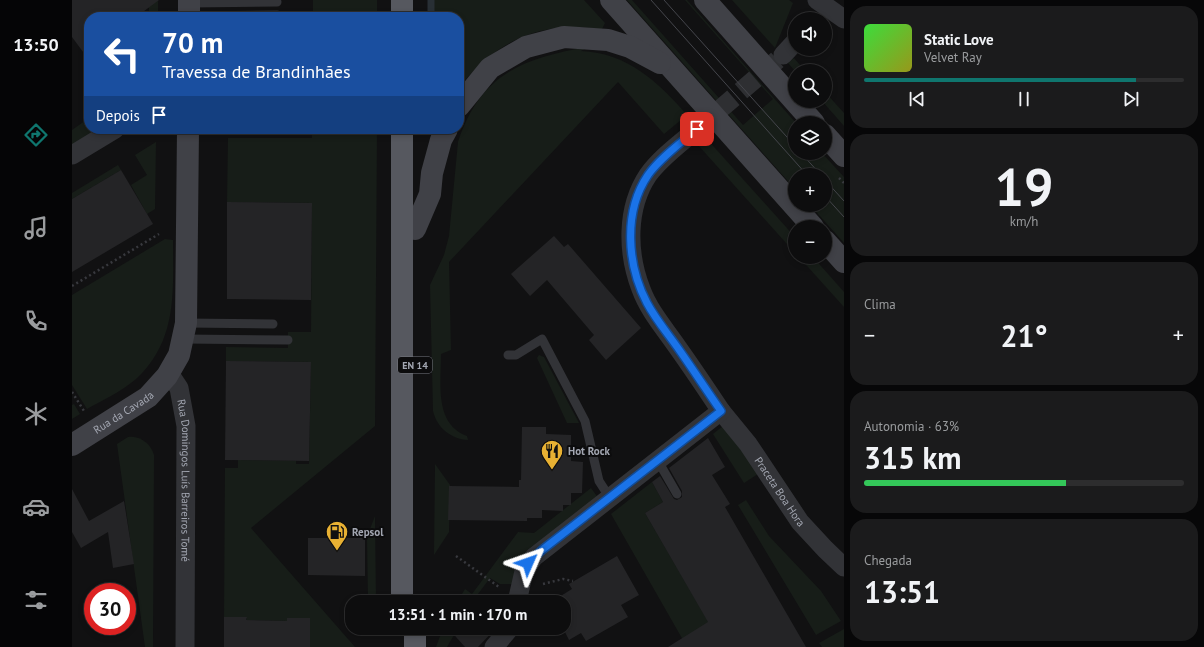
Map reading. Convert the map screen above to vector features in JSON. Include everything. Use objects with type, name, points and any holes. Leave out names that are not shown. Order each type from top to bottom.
[{"type":"highway","points":[[402,0],[402,12]]},
{"type":"highway","points":[[415,0],[415,12]]},
{"type":"highway","name":"EN 14","points":[[402,134],[402,595]]},
{"type":"highway","name":"EN 14","points":[[415,134],[415,595]]},
{"type":"highway","points":[[402,635],[402,647]]},
{"type":"highway","points":[[415,635],[415,647]]},
{"type":"main road","points":[[611,0],[807,220]]},
{"type":"main road","points":[[705,0],[808,116]]},
{"type":"main road","points":[[464,100],[490,68],[526,47],[564,37],[608,40],[630,47],[672,69]]},
{"type":"main road","points":[[170,373],[177,361],[185,331],[188,134]]},
{"type":"main road","points":[[415,229],[430,194],[434,167],[441,140],[444,134]]},
{"type":"main road","points":[[832,143],[844,156]]},
{"type":"main road","points":[[832,249],[844,262]]},
{"type":"main road","name":"Rua da Cavada","points":[[72,445],[143,401],[170,373]]},
{"type":"street","points":[[819,8],[844,19]]},
{"type":"street","name":"Praceta Boa Hora","points":[[697,129],[655,167],[641,187],[633,208],[631,226],[632,249],[636,273],[648,303],[721,411],[748,444],[800,522],[825,550],[844,567]]},
{"type":"street","points":[[72,155],[107,134]]},
{"type":"street","name":"Rua Domingos Luís Barreiros Tomé","points":[[170,373],[179,388],[186,426],[185,647]]},
{"type":"street","points":[[519,594],[526,567],[534,557],[721,411]]},
{"type":"street","points":[[494,647],[504,635]]},
{"type":"lane","points":[[189,9],[277,2]]},
{"type":"lane","points":[[189,9],[233,12]]},
{"type":"lane","points":[[185,331],[273,324]]},
{"type":"lane","points":[[185,331],[288,340]]},
{"type":"lane","points":[[508,355],[516,355],[542,339],[585,421],[605,502]]},
{"type":"lane","points":[[658,461],[677,494]]},
{"type":"path","points":[[72,286],[159,234]]},
{"type":"path","points":[[72,392],[84,412]]},
{"type":"path","points":[[456,556],[499,587]]},
{"type":"path","points":[[519,594],[540,585],[563,579],[573,581]]},
{"type":"shaded area","points":[[149,0],[158,0],[158,12],[149,12]]},
{"type":"shaded area","points":[[313,0],[377,0],[377,12],[313,12]]},
{"type":"shaded area","points":[[433,0],[584,0],[605,23],[602,29],[579,27],[559,28],[540,31],[522,37],[505,45],[489,57],[464,81],[464,12],[433,12]]},
{"type":"shaded area","points":[[627,0],[632,0],[743,125],[773,99],[685,0],[687,0],[790,116],[788,116],[788,160],[828,160],[844,177],[844,243],[832,230],[832,220],[823,220],[816,212],[832,212],[832,168],[788,168],[788,181]]},
{"type":"shaded area","points":[[732,0],[789,0],[793,3],[789,12],[788,12],[775,48]]},
{"type":"shaded area","points":[[588,47],[581,51],[598,53],[628,63],[641,71],[665,91],[687,115],[664,134],[618,82],[449,262],[451,350],[441,354],[441,390],[444,412],[449,422],[456,430],[467,436],[468,440],[462,439],[446,432],[438,423],[433,411],[430,285],[444,255],[449,236],[458,142],[461,134],[464,134],[464,127],[467,119],[478,100],[492,85],[507,73],[524,64],[565,51]]},
{"type":"shaded area","points":[[794,58],[799,64],[789,64],[788,63]]},
{"type":"shaded area","points":[[832,100],[844,113],[844,126],[828,108],[832,108]]},
{"type":"shaded area","points":[[84,122],[84,134],[91,134],[72,145],[72,130]]},
{"type":"shaded area","points":[[312,134],[377,134],[375,426],[251,528],[355,647],[310,647],[310,618],[287,618],[287,621],[246,620],[247,618],[224,617],[225,468],[238,468],[238,460],[296,461],[296,464],[309,464],[311,362],[226,361],[226,347],[288,348],[288,332],[311,332],[312,203],[227,202],[228,138],[312,138]]},
{"type":"shaded area","points":[[706,138],[788,229],[788,245],[698,145]]},
{"type":"shaded area","points":[[156,142],[155,209],[147,214],[131,185],[147,175],[135,155]]},
{"type":"shaded area","points":[[118,165],[121,170],[72,199],[72,193]]},
{"type":"shaded area","points":[[165,239],[173,240],[173,278],[170,314],[160,348],[150,364],[136,379],[119,391],[87,409],[72,385],[72,295]]},
{"type":"shaded area","points":[[805,264],[819,264],[844,292],[844,307]]},
{"type":"shaded area","points":[[539,355],[544,357],[579,423],[567,423],[537,358]]},
{"type":"shaded area","points":[[74,404],[80,414],[72,419],[72,405]]},
{"type":"shaded area","points":[[723,426],[761,472],[744,483],[713,434]]},
{"type":"shaded area","points":[[128,437],[137,437],[144,441],[153,451],[154,455],[153,647],[145,647],[117,444]]},
{"type":"shaded area","points":[[435,464],[450,485],[449,532],[434,555]]},
{"type":"shaded area","points":[[652,482],[663,502],[645,513],[723,647],[687,647],[611,514]]},
{"type":"shaded area","points":[[591,488],[599,499],[515,584],[500,584],[490,578],[477,595],[461,595],[465,589],[472,594],[518,532],[534,533]]},
{"type":"shaded area","points":[[746,500],[769,536],[821,591],[841,621],[816,635],[738,505]]},
{"type":"shaded area","points":[[375,516],[376,595],[368,595],[367,537]]},
{"type":"shaded area","points":[[844,629],[844,647],[822,647],[819,643]]},
{"type":"shaded area","points":[[440,635],[454,635],[447,647],[436,647]]},
{"type":"building","points":[[72,0],[159,0],[143,12],[84,12],[84,53],[72,37]]},
{"type":"building","points":[[121,170],[153,224],[72,272],[72,199]]},
{"type":"building","points":[[227,202],[312,203],[311,300],[227,299]]},
{"type":"building","points":[[554,236],[564,247],[568,244],[641,328],[606,360],[589,340],[594,335],[547,280],[530,296],[511,274]]},
{"type":"building","points":[[226,361],[311,362],[309,461],[225,460]]},
{"type":"building","points":[[522,427],[546,427],[546,434],[571,435],[571,461],[583,462],[582,493],[571,493],[571,505],[563,505],[563,511],[542,510],[542,518],[527,518],[527,521],[448,520],[449,486],[519,487],[519,480],[521,480]]},
{"type":"building","points":[[708,438],[725,467],[712,475],[730,504],[725,507],[806,647],[668,647],[708,622],[645,513],[663,502],[652,482],[660,476],[674,499],[677,500],[682,497],[682,491],[669,468]]},
{"type":"building","points":[[72,489],[89,521],[124,501],[134,564],[113,568],[108,532],[81,548],[72,532]]},
{"type":"building","points":[[308,538],[365,538],[365,576],[308,575]]},
{"type":"building","points":[[617,556],[639,595],[621,605],[628,617],[586,641],[581,633],[569,640],[566,635],[571,635],[571,595],[562,595],[572,589],[569,584]]},
{"type":"building","points":[[224,617],[247,617],[246,620],[287,621],[287,618],[310,618],[310,647],[224,647]]},
{"type":"building","points":[[454,635],[489,635],[478,647],[465,647]]},
{"type":"waterway","points":[[431,0],[431,12]]},
{"type":"tunnel","points":[[697,129],[783,55]]},
{"type":"tram line","points":[[651,0],[801,168]]},
{"type":"tram line","points":[[664,0],[788,138]]},
{"type":"tram line","points":[[807,160],[815,168]]},
{"type":"tram line","points":[[832,188],[844,201]]},
{"type":"tram line","points":[[832,204],[844,217]]},
{"type":"place","name":"Hot Rock","points":[[552,470]]},
{"type":"place","name":"Repsol","points":[[337,552]]},
{"type":"route","points":[[528,563],[542,550],[721,411],[655,316],[641,289],[636,273],[632,249],[631,226],[633,208],[641,187],[655,167],[697,129]]}]
